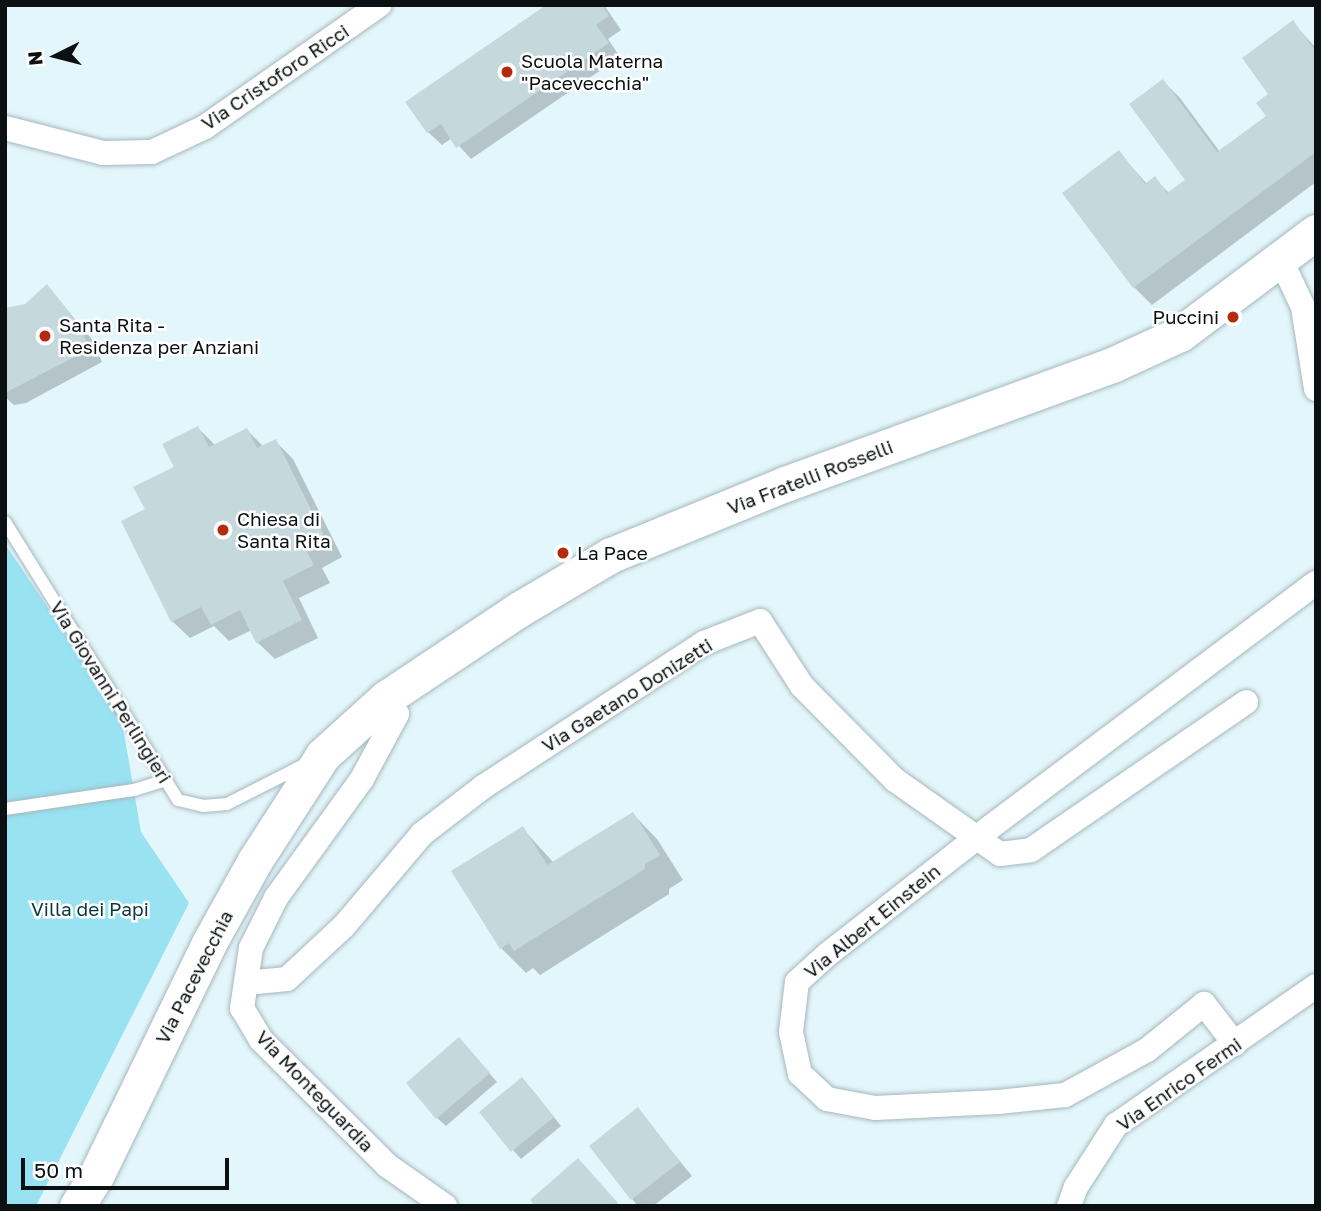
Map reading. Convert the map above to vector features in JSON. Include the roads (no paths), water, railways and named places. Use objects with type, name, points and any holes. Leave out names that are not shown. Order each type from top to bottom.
[{"type":"street","name":"Via Cristoforo Ricci","points":[[5,128],[103,153],[152,152],[205,127],[379,5]]},
{"type":"street","name":"Via Fratelli Rosselli","points":[[323,755],[386,698],[519,610],[611,555],[785,484],[1112,365],[1180,334],[1316,232]]},
{"type":"street","points":[[1280,258],[1303,307],[1316,389]]},
{"type":"street","name":"Via Albert Einstein","points":[[1235,1044],[1204,1004],[1147,1050],[1065,1095],[998,1102],[875,1108],[827,1099],[800,1074],[791,1032],[797,982],[978,837],[1316,583]]},
{"type":"street","name":"Via Gaetano Donizetti","points":[[246,983],[287,979],[344,926],[422,834],[483,787],[704,642],[760,621],[802,686],[895,780],[1000,854],[1031,850],[1246,702]]},
{"type":"street","name":"Via Monteguardia","points":[[386,698],[397,714],[362,779],[276,898],[251,948],[242,1008],[261,1040],[388,1166],[445,1206]]},
{"type":"street","name":"Via Pacevecchia","points":[[77,1206],[96,1176],[209,943],[254,862],[323,755]]},
{"type":"street","name":"Via Enrico Fermi","points":[[1069,1206],[1076,1187],[1116,1125],[1316,986]]},
{"type":"lane","name":"Via Giovanni Perlingieri","points":[[5,522],[178,800],[203,806],[227,804],[323,755]]},
{"type":"lane","points":[[5,809],[134,790],[166,780]]},
{"type":"place","name":"Scuola Materna \"Pacevecchia\"","points":[[507,72]]},
{"type":"place","name":"Puccini","points":[[1233,317]]},
{"type":"place","name":"Santa Rita - Residenza per Anziani","points":[[45,336]]},
{"type":"place","name":"Chiesa di Santa Rita","points":[[223,530]]},
{"type":"place","name":"La Pace","points":[[563,553]]},
{"type":"park label","name":"Villa dei Papi","points":[[90,909]]}]
